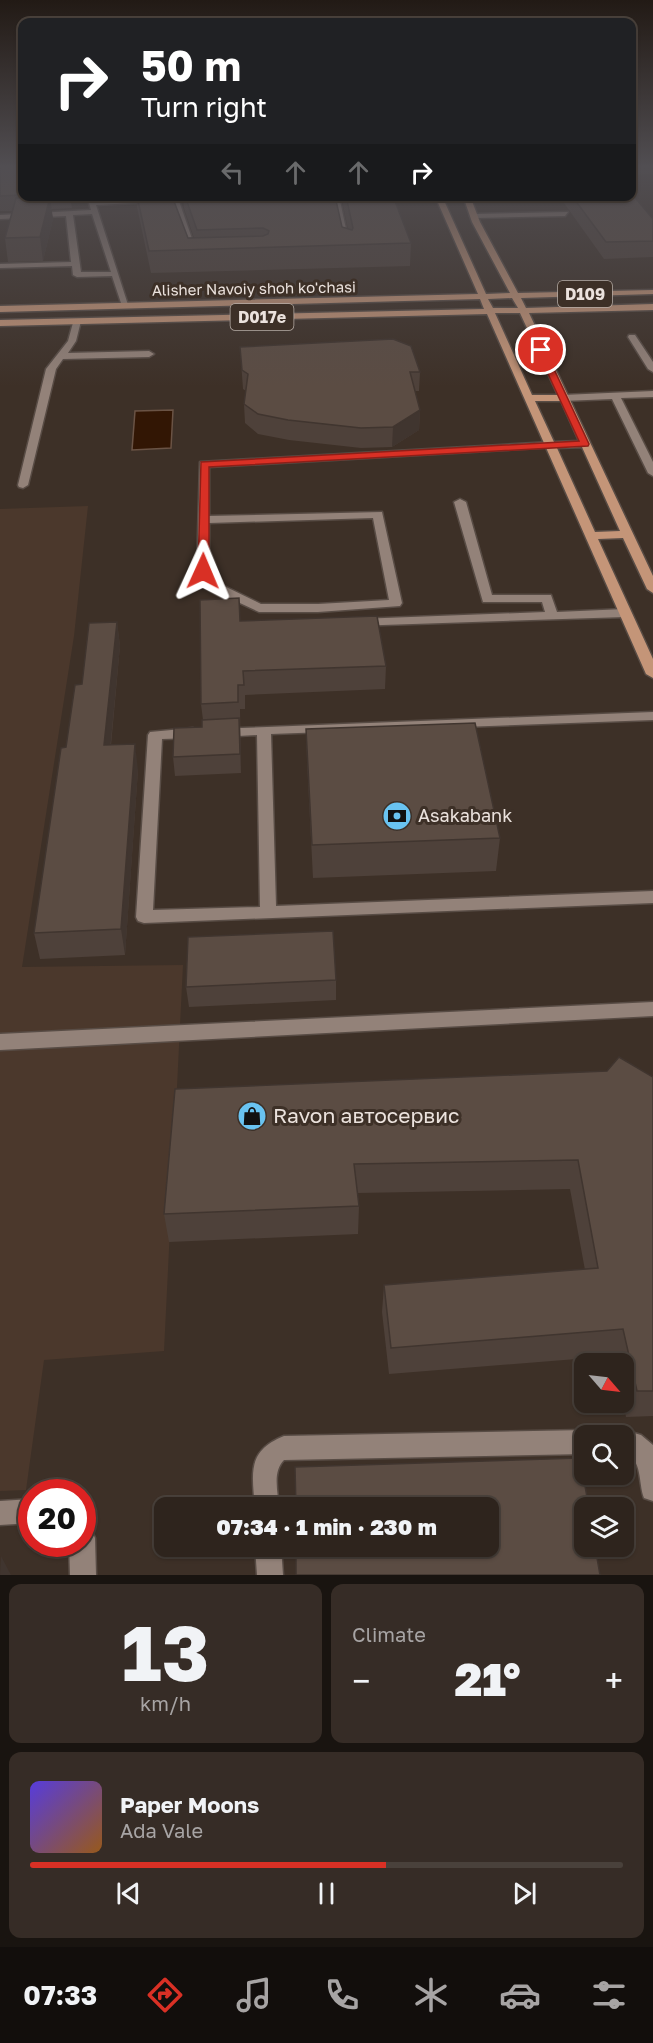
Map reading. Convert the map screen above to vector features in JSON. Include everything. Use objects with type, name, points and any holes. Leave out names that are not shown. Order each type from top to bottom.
[{"type":"main road","points":[[458,240],[531,398],[653,674]]},
{"type":"main road","points":[[487,240],[517,297],[653,589]]},
{"type":"main road","name":"Alisher Navoiy shoh ko'chasi","points":[[0,309],[653,292]]},
{"type":"main road","points":[[124,320],[126,306]]},
{"type":"main road","name":"Alisher Navoiy shoh ko'chasi","points":[[0,323],[653,308]]},
{"type":"main road","points":[[531,398],[563,398]]},
{"type":"main road","points":[[552,446],[584,444]]},
{"type":"main road","points":[[591,536],[626,534]]},
{"type":"street","points":[[73,240],[77,275],[114,274]]},
{"type":"street","points":[[103,240],[126,306]]},
{"type":"street","points":[[189,240],[194,256],[206,255]]},
{"type":"street","points":[[346,240],[348,248]]},
{"type":"street","points":[[0,266],[76,264]]},
{"type":"street","points":[[23,485],[51,369],[72,341],[77,321]]},
{"type":"street","points":[[632,337],[653,369]]},
{"type":"street","points":[[60,356],[149,354]]},
{"type":"street","points":[[563,398],[653,394]]},
{"type":"street","points":[[615,396],[653,473]]},
{"type":"street","points":[[204,520],[378,514],[396,603],[318,608],[259,608],[216,587],[203,571],[204,464],[552,446]]},
{"type":"street","points":[[460,502],[487,598],[547,598],[552,616]]},
{"type":"street","points":[[348,623],[626,613]]},
{"type":"street","points":[[653,716],[155,735],[144,917],[653,897]]},
{"type":"street","points":[[264,730],[268,913]]},
{"type":"street","points":[[0,1042],[653,1009]]},
{"type":"street","points":[[266,1497],[265,1466],[269,1456],[284,1448],[574,1442]]},
{"type":"street","points":[[634,1443],[643,1449],[647,1456],[653,1489]]},
{"type":"street","points":[[0,1513],[18,1512]]},
{"type":"street","points":[[83,1557],[83,1575]]},
{"type":"street","points":[[269,1557],[270,1575]]},
{"type":"shaded area","points":[[173,410],[171,448],[132,450],[135,411]]},
{"type":"shaded area","points":[[88,506],[74,636],[22,967],[183,965],[164,1351],[44,1360],[28,1479],[18,1479],[18,1490],[0,1491],[0,509]]},
{"type":"building","points":[[147,240],[410,240],[411,243],[149,251]]},
{"type":"building","points":[[605,240],[653,240],[653,241]]},
{"type":"building","points":[[393,339],[411,346],[420,372],[410,372],[420,410],[393,427],[361,428],[288,420],[258,414],[244,404],[248,374],[242,370],[240,347]]},
{"type":"building","points":[[239,598],[240,621],[377,616],[386,666],[243,671],[244,685],[238,685],[238,702],[201,704],[200,600]]},
{"type":"building","points":[[117,622],[104,745],[135,744],[121,929],[34,933],[61,748],[66,747],[75,685],[82,684],[89,623]]},
{"type":"building","points":[[239,718],[240,754],[173,757],[174,728],[202,727],[202,720]]},
{"type":"building","name":"Asakabank","points":[[475,723],[500,838],[312,845],[306,729]]},
{"type":"building","points":[[333,931],[336,980],[186,987],[188,937]]},
{"type":"building","points":[[619,1057],[653,1077],[653,1391],[637,1391],[634,1378],[634,1353],[628,1353],[623,1329],[391,1348],[384,1285],[598,1268],[578,1160],[354,1164],[359,1206],[164,1214],[175,1089],[607,1071]]},
{"type":"building","points":[[574,1458],[574,1485],[585,1485],[587,1497],[574,1497],[574,1557],[597,1557],[600,1575],[296,1575],[296,1557],[499,1557],[499,1497],[296,1497],[295,1467]]},
{"type":"place","name":"Asakabank","points":[[397,816]]},
{"type":"place","name":"Ravon автосервис","points":[[252,1116]]},
{"type":"route","points":[[203,571],[204,464],[584,444],[541,350]]}]
